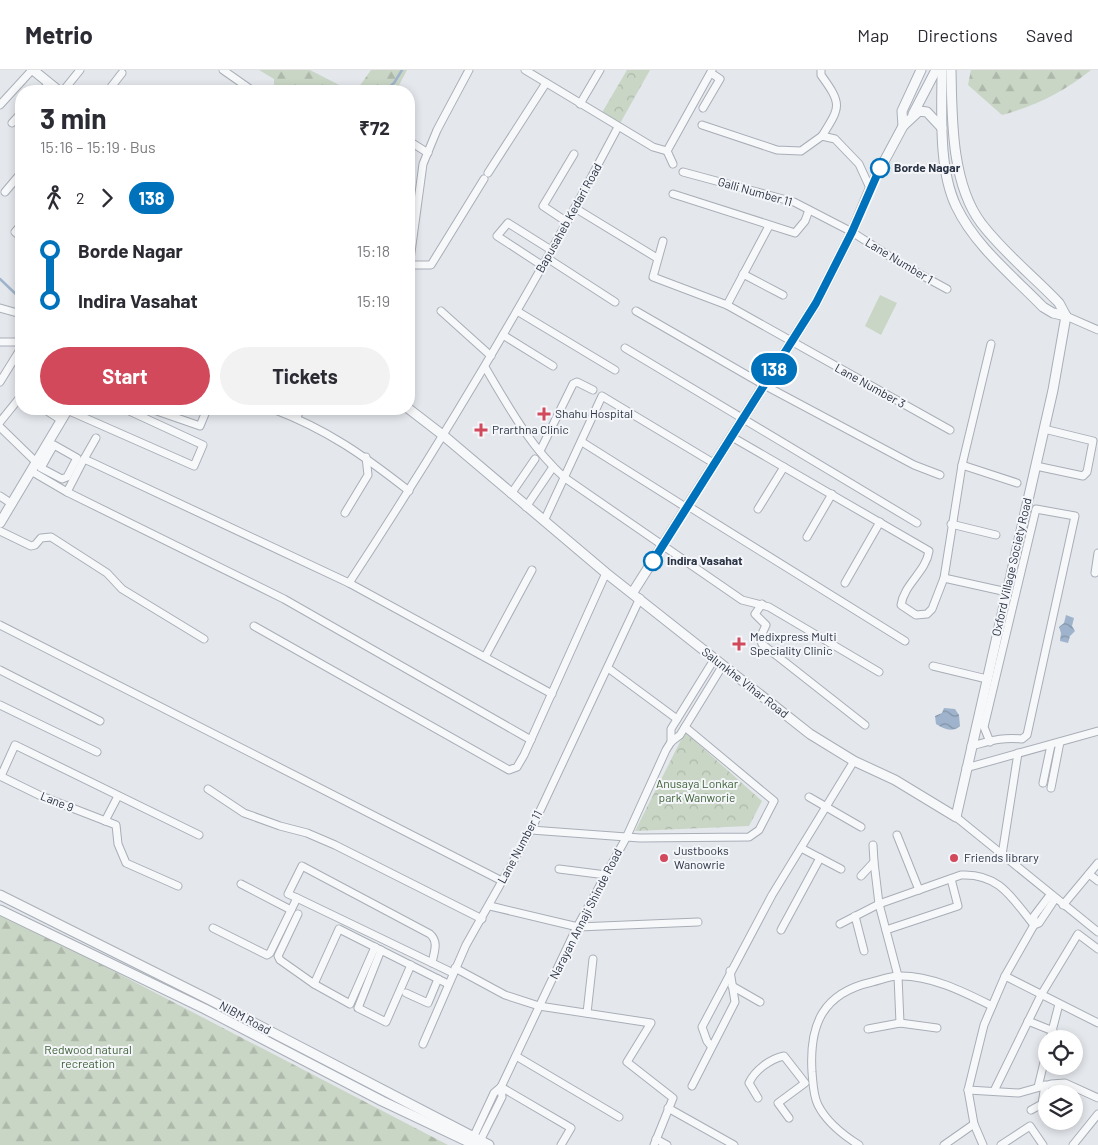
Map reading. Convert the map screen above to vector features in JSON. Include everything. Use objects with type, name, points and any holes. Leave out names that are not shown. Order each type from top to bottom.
[{"type":"street","points":[[18,85],[32,70],[51,85]]},
{"type":"street","points":[[68,85],[80,70]]},
{"type":"street","points":[[223,70],[244,85]]},
{"type":"street","points":[[415,222],[423,164],[454,96],[469,70]]},
{"type":"street","points":[[525,70],[653,147],[668,151]]},
{"type":"street","points":[[580,104],[600,70]]},
{"type":"street","points":[[702,125],[776,150],[801,151],[822,136],[837,113],[836,96],[821,75],[822,70]]},
{"type":"street","points":[[902,126],[902,111],[921,70]]},
{"type":"street","points":[[637,595],[663,546],[816,303],[852,232],[870,188],[902,126],[913,115],[936,70]]},
{"type":"street","points":[[942,70],[942,128],[948,181],[956,205],[969,229],[1043,307],[1053,314],[1066,316],[1098,330]]},
{"type":"street","points":[[951,70],[953,128],[961,178],[968,200],[980,222],[1059,303],[1066,316]]},
{"type":"street","points":[[673,164],[668,151],[711,72],[720,79],[703,108]]},
{"type":"street","points":[[113,85],[122,73]]},
{"type":"street","points":[[415,265],[431,265],[546,83]]},
{"type":"street","points":[[0,105],[15,89]]},
{"type":"street","points":[[913,115],[927,112],[942,128]]},
{"type":"street","points":[[12,123],[15,120]]},
{"type":"street","name":"Bapusaheb Kedari Road","points":[[349,582],[444,436],[485,367],[576,208],[618,127]]},
{"type":"street","points":[[822,136],[835,138],[859,164],[870,188]]},
{"type":"street","points":[[415,145],[428,153]]},
{"type":"street","points":[[567,222],[543,206],[574,154]]},
{"type":"street","name":"Galli Number 11","points":[[682,172],[794,202],[852,232]]},
{"type":"street","points":[[5,192],[15,180]]},
{"type":"street","points":[[673,194],[795,233],[805,221],[810,210]]},
{"type":"street","points":[[576,208],[657,258],[663,241]]},
{"type":"street","points":[[543,266],[497,236],[508,223],[552,250]]},
{"type":"street","points":[[727,305],[769,226]]},
{"type":"street","name":"Lane Number 1","points":[[852,232],[903,265],[947,289]]},
{"type":"street","points":[[547,258],[615,302]]},
{"type":"street","name":"Lane Number 3","points":[[657,258],[653,277],[727,305],[950,430]]},
{"type":"street","points":[[743,274],[782,295]]},
{"type":"street","points":[[0,308],[15,312]]},
{"type":"street","points":[[517,311],[615,370]]},
{"type":"street","points":[[636,311],[764,385],[914,465],[940,475]]},
{"type":"street","points":[[441,312],[491,356]]},
{"type":"street","name":"Oxford Village Society Road","points":[[956,817],[986,678],[1036,466],[1066,316]]},
{"type":"street","points":[[503,335],[553,366]]},
{"type":"street","points":[[0,342],[15,342]]},
{"type":"street","points":[[732,437],[929,551],[928,559],[902,595],[901,605],[916,615],[927,614],[932,609],[944,578],[951,524],[962,465],[991,344]]},
{"type":"street","points":[[625,348],[917,523]]},
{"type":"street","points":[[0,382],[15,358]]},
{"type":"street","points":[[485,367],[512,414],[553,467],[565,478],[742,600],[762,604],[879,672]]},
{"type":"street","points":[[540,451],[573,384],[577,382],[593,390]]},
{"type":"street","points":[[544,521],[602,396],[715,464]]},
{"type":"street","points":[[0,422],[15,403]]},
{"type":"street","name":"Salunkhe Vihar Road","points":[[415,414],[444,436],[606,573],[637,595],[810,734],[854,761],[895,780],[956,817],[1052,897],[1098,932]]},
{"type":"street","points":[[53,415],[61,420]]},
{"type":"street","points":[[64,415],[44,455],[42,469],[62,480],[73,473],[84,459],[96,438]]},
{"type":"street","points":[[80,415],[194,466],[203,445],[138,415]]},
{"type":"street","points":[[176,415],[201,426],[205,415]]},
{"type":"street","points":[[289,415],[344,442],[409,491]]},
{"type":"street","points":[[0,427],[36,462]]},
{"type":"street","points":[[1036,466],[1083,476],[1087,472],[1093,441],[1044,429]]},
{"type":"street","points":[[582,442],[905,642]]},
{"type":"street","points":[[0,523],[36,462],[54,444],[77,458],[67,492]]},
{"type":"street","points":[[345,513],[368,475],[366,457]]},
{"type":"street","points":[[84,459],[349,582],[552,694]]},
{"type":"street","points":[[511,494],[534,459]]},
{"type":"street","points":[[962,465],[1017,484]]},
{"type":"street","points":[[758,509],[784,466]]},
{"type":"street","points":[[526,506],[553,467]]},
{"type":"street","points":[[31,471],[67,492],[284,599],[531,740]]},
{"type":"street","points":[[807,537],[832,494]]},
{"type":"street","points":[[0,496],[12,504]]},
{"type":"street","points":[[971,746],[1004,737],[1022,739],[1027,735],[1075,516],[1026,507]]},
{"type":"street","points":[[988,742],[984,727],[1036,509]]},
{"type":"street","points":[[845,583],[880,522]]},
{"type":"street","points":[[951,524],[996,535]]},
{"type":"street","points":[[0,531],[31,546],[35,545],[41,538],[51,537],[107,573],[122,589],[204,639]]},
{"type":"street","points":[[1095,573],[1098,553]]},
{"type":"street","points":[[485,657],[532,570]]},
{"type":"street","points":[[254,626],[509,770],[517,767],[531,740],[606,573]]},
{"type":"street","points":[[944,578],[1006,592]]},
{"type":"street","name":"Lane Number 11","points":[[423,1044],[454,971],[531,830],[608,668],[637,595]]},
{"type":"street","points":[[762,604],[755,614],[766,625],[760,638],[762,644],[865,725]]},
{"type":"street","points":[[0,625],[502,881]]},
{"type":"street","name":"Narayan Annaji Shinde Road","points":[[475,1142],[494,1093],[501,1087],[578,927],[626,838],[671,742],[671,729],[715,658]]},
{"type":"street","name":"Narayan Annaji Shinde Road","points":[[671,742],[680,735],[722,665]]},
{"type":"street","points":[[933,666],[986,678]]},
{"type":"street","points":[[608,668],[677,719]]},
{"type":"street","points":[[0,670],[100,722]]},
{"type":"street","points":[[0,705],[97,752]]},
{"type":"street","points":[[531,830],[626,838],[749,837],[758,830],[774,801],[685,727]]},
{"type":"street","points":[[966,768],[1098,731]]},
{"type":"street","points":[[1051,788],[1060,742]]},
{"type":"street","points":[[1043,783],[1051,744]]},
{"type":"street","points":[[0,776],[15,746],[199,835]]},
{"type":"street","points":[[1002,855],[1018,753]]},
{"type":"street","points":[[711,1046],[706,1042],[702,1027],[730,971],[854,761]]},
{"type":"street","name":"Lane 9","points":[[0,776],[41,796],[116,825],[118,844],[126,863],[178,886]]},
{"type":"street","points":[[208,789],[244,813],[307,833],[335,845],[482,919]]},
{"type":"street","points":[[105,820],[118,796]]},
{"type":"street","points":[[809,797],[861,827]]},
{"type":"street","points":[[898,835],[919,890]]},
{"type":"street","points":[[873,845],[879,904],[898,976],[900,1023]]},
{"type":"street","points":[[801,848],[841,869]]},
{"type":"street","points":[[781,930],[820,858]]},
{"type":"street","points":[[861,876],[874,862]]},
{"type":"street","points":[[1062,905],[1098,863]]},
{"type":"street","points":[[432,963],[436,944],[435,938],[430,934],[302,866],[288,894],[432,963],[454,971],[505,995],[539,1006],[651,1023],[627,1062],[673,1098],[655,1142],[666,1145]]},
{"type":"street","points":[[559,869],[606,875]]},
{"type":"street","points":[[840,924],[879,904],[951,879],[974,874],[996,882],[1034,925]]},
{"type":"street","points":[[1089,874],[1098,881]]},
{"type":"street","points":[[886,930],[958,906],[951,879]]},
{"type":"street","points":[[241,884],[291,910]]},
{"type":"street","name":"NIBM Road","points":[[0,895],[210,1000],[475,1142]]},
{"type":"street","points":[[983,1145],[974,1124],[968,1090],[984,1025],[1005,976],[1034,925],[1034,916],[1052,897]]},
{"type":"street","points":[[213,928],[267,955],[270,953],[297,898]]},
{"type":"street","points":[[490,906],[578,927],[698,922]]},
{"type":"street","name":"NIBM Road","points":[[0,910],[205,1008],[382,1101],[475,1142],[489,1145]]},
{"type":"street","points":[[298,914],[278,956],[280,960],[314,984],[350,1004],[378,949]]},
{"type":"street","points":[[855,916],[864,951]]},
{"type":"street","points":[[314,984],[339,929],[448,984]]},
{"type":"street","points":[[994,1091],[1041,995],[1078,934],[1098,949]]},
{"type":"street","points":[[378,949],[358,1008],[386,1022],[411,965]]},
{"type":"street","points":[[587,1013],[593,959]]},
{"type":"street","points":[[692,1086],[735,1002],[730,971]]},
{"type":"street","points":[[859,1145],[838,1132],[818,1105],[811,1054],[818,1020],[832,998],[862,984],[898,976],[921,979],[959,990],[992,1006]]},
{"type":"street","points":[[1005,976],[1098,1023]]},
{"type":"street","points":[[406,993],[428,1003],[438,979]]},
{"type":"street","points":[[732,986],[760,1002]]},
{"type":"street","points":[[1052,1030],[1059,1004]]},
{"type":"street","points":[[1028,1021],[1050,1030]]},
{"type":"street","points":[[868,1029],[900,1023],[937,1028]]},
{"type":"street","points":[[516,1056],[620,1116]]},
{"type":"street","points":[[758,1098],[749,1083],[753,1074],[784,1056],[805,1083],[778,1102],[789,1118]]},
{"type":"street","points":[[803,1080],[813,1075]]},
{"type":"street","points":[[1049,1085],[1064,1083],[1069,1085]]},
{"type":"street","points":[[501,1087],[571,1128],[561,1145]]},
{"type":"street","points":[[968,1090],[1019,1093],[1038,1087]]},
{"type":"street","points":[[1083,1091],[1098,1098]]},
{"type":"street","points":[[1031,1110],[1038,1106]]},
{"type":"street","points":[[668,1108],[734,1145]]},
{"type":"street","points":[[1073,1145],[1098,1114]]},
{"type":"street","points":[[944,1145],[974,1124]]},
{"type":"street","points":[[1001,1145],[1030,1126],[1043,1145]]},
{"type":"green space","points":[[259,70],[310,70],[339,85],[274,85],[274,79]]},
{"type":"green space","points":[[371,70],[407,70],[399,85],[360,85]]},
{"type":"green space","points":[[627,70],[650,70],[618,127],[600,116]]},
{"type":"green space","points":[[971,70],[1091,70],[1049,97],[1002,115],[968,85]]},
{"type":"green space","points":[[880,295],[897,303],[881,335],[865,326]]},
{"type":"green space","name":"Anusaya Lonkar park Wanworie","points":[[685,732],[762,801],[749,826],[635,831]]},
{"type":"green space","name":"Redwood natural recreation","points":[[0,912],[448,1145],[0,1145]]},
{"type":"water","points":[[1066,615],[1074,618],[1072,626],[1075,631],[1070,636],[1068,643],[1060,641],[1061,633],[1059,627],[1064,623]]},
{"type":"water","points":[[944,708],[955,709],[959,715],[960,726],[951,730],[936,724],[935,716],[942,713]]},
{"type":"waterway","points":[[392,85],[402,70]]},
{"type":"waterway","points":[[0,279],[15,293]]},
{"type":"bus line","name":"138","points":[[653,561],[816,303],[835,268],[880,168]]},
{"type":"place","name":"Borde Nagar","points":[[880,168]]},
{"type":"place","name":"Shahu Hospital","points":[[544,414]]},
{"type":"place","name":"Prarthna Clinic","points":[[481,430]]},
{"type":"place","name":"Indira Vasahat","points":[[653,561]]},
{"type":"place","name":"Medixpress Multi Speciality Clinic","points":[[739,644]]},
{"type":"place","name":"Justbooks Wanowrie","points":[[664,858]]},
{"type":"place","name":"Friends library","points":[[954,858]]}]
